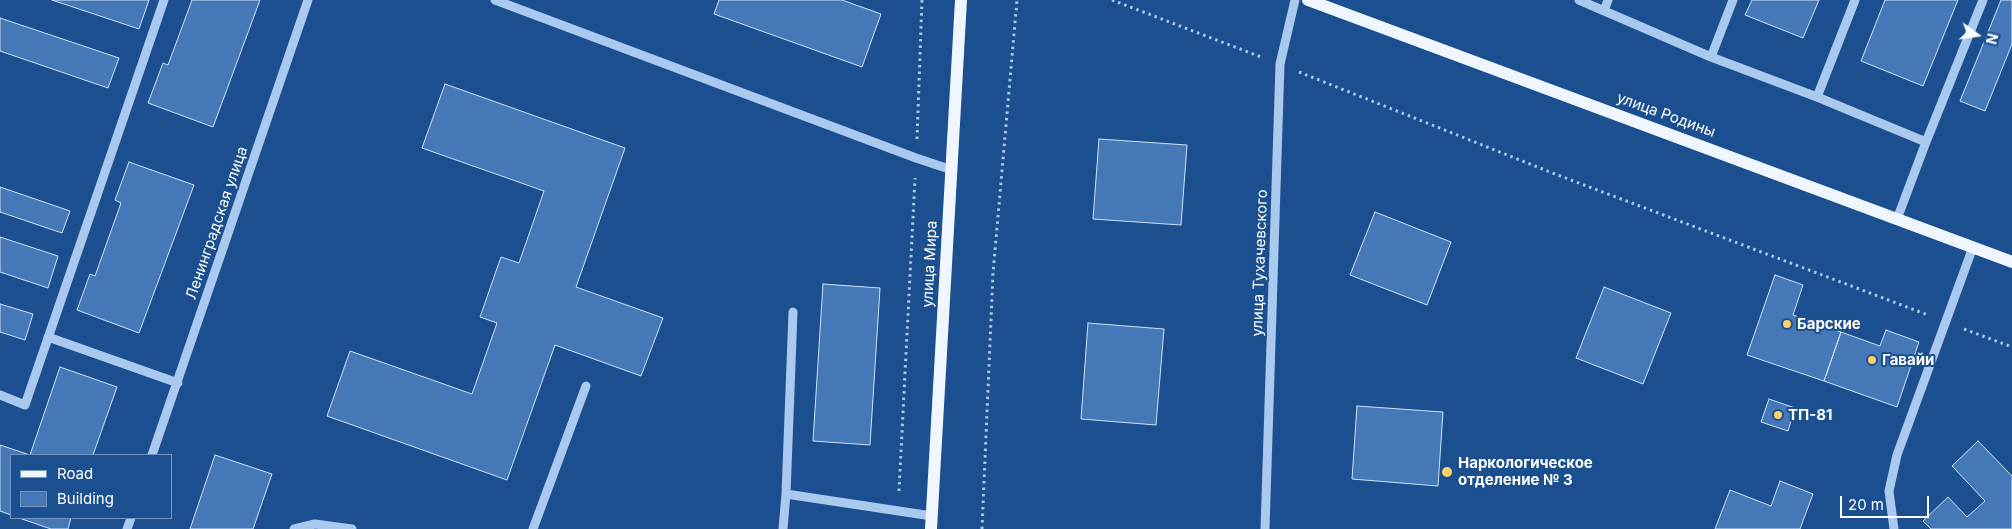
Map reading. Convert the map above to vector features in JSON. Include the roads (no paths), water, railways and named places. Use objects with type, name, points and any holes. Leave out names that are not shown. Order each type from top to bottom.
[{"type":"main road","name":"улица Мира","points":[[931,529],[961,0]]},
{"type":"main road","name":"улица Родины","points":[[1308,0],[2012,262]]},
{"type":"street","points":[[0,395],[25,405],[164,0]]},
{"type":"street","name":"Ленинградская улица","points":[[152,454],[308,0]]},
{"type":"street","points":[[496,0],[952,170]]},
{"type":"street","name":"улица Тухачевского","points":[[1265,529],[1280,64],[1296,0]]},
{"type":"street","points":[[1579,0],[1711,57],[1817,97],[1926,142]]},
{"type":"street","points":[[1604,11],[1608,0]]},
{"type":"street","points":[[1711,57],[1733,0]]},
{"type":"street","points":[[1817,97],[1855,0]]},
{"type":"street","points":[[1897,218],[1983,0]]},
{"type":"street","points":[[1894,529],[1889,491],[1897,455],[1973,247]]},
{"type":"street","points":[[784,529],[792,312]]},
{"type":"street","points":[[48,337],[178,383]]},
{"type":"street","points":[[533,529],[586,386]]},
{"type":"street","points":[[786,494],[932,516]]},
{"type":"street","points":[[294,529],[316,524],[352,529]]},
{"type":"place","name":"Барские","points":[[1787,324]]},
{"type":"place","name":"Гавайи","points":[[1872,360]]},
{"type":"place","name":"ТП-81","points":[[1778,415]]},
{"type":"place","name":"Наркологическое отделение № 3","points":[[1447,472]]}]
